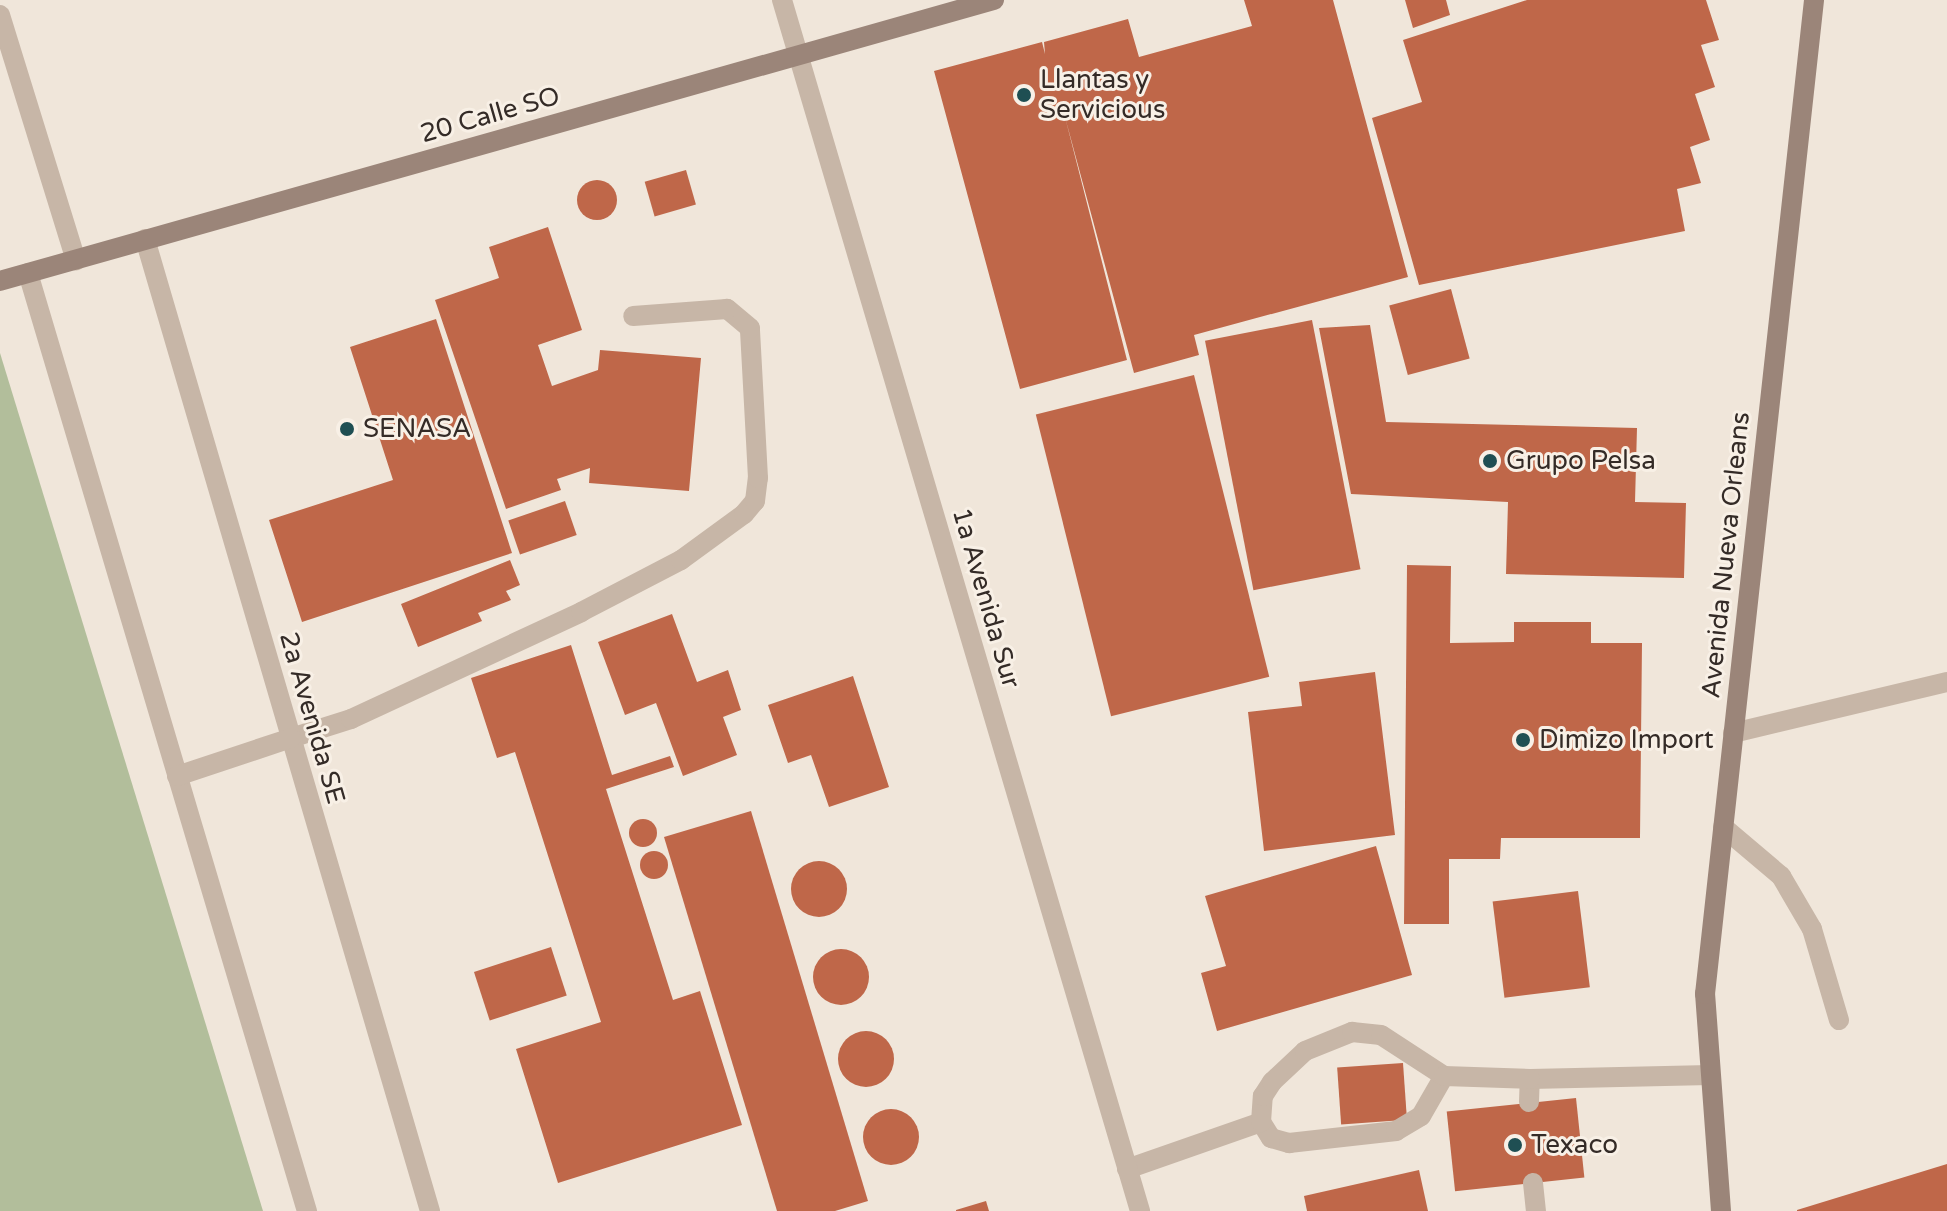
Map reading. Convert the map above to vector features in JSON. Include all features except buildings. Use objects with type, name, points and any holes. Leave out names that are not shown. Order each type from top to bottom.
[{"type":"street","name":"1a Avenida Sur","points":[[782,0],[1140,1211]]},
{"type":"street","name":"20 Calle SO","points":[[0,281],[994,0]]},
{"type":"street","name":"Avenida Nueva Orleans","points":[[1721,1211],[1705,994],[1814,0]]},
{"type":"street","points":[[0,15],[76,260]]},
{"type":"street","name":"2a Avenida SE","points":[[145,239],[430,1211]]},
{"type":"street","points":[[28,273],[307,1211]]},
{"type":"street","points":[[177,776],[351,719],[581,612],[681,560],[744,514],[755,501],[758,478],[750,328],[727,309],[633,316]]},
{"type":"street","points":[[1733,733],[1947,682]]},
{"type":"street","points":[[1723,827],[1781,876],[1812,929],[1839,1020]]},
{"type":"street","points":[[1444,1076],[1421,1116],[1396,1131],[1289,1143],[1271,1138],[1261,1122],[1263,1096],[1272,1082],[1305,1051],[1352,1032],[1381,1035],[1444,1076],[1530,1079],[1710,1075]]},
{"type":"street","points":[[1529,1102],[1530,1079]]},
{"type":"street","points":[[1127,1169],[1261,1122]]},
{"type":"street","points":[[1533,1183],[1536,1211]]},
{"type":"green space","points":[[0,353],[263,1211],[0,1211]]},
{"type":"place","name":"Llantas y Servicious","points":[[1024,95]]},
{"type":"place","name":"SENASA","points":[[347,429]]},
{"type":"place","name":"Grupo Pelsa","points":[[1490,461]]},
{"type":"place","name":"Dimizo Import","points":[[1523,740]]},
{"type":"place","name":"Texaco","points":[[1515,1145]]}]
